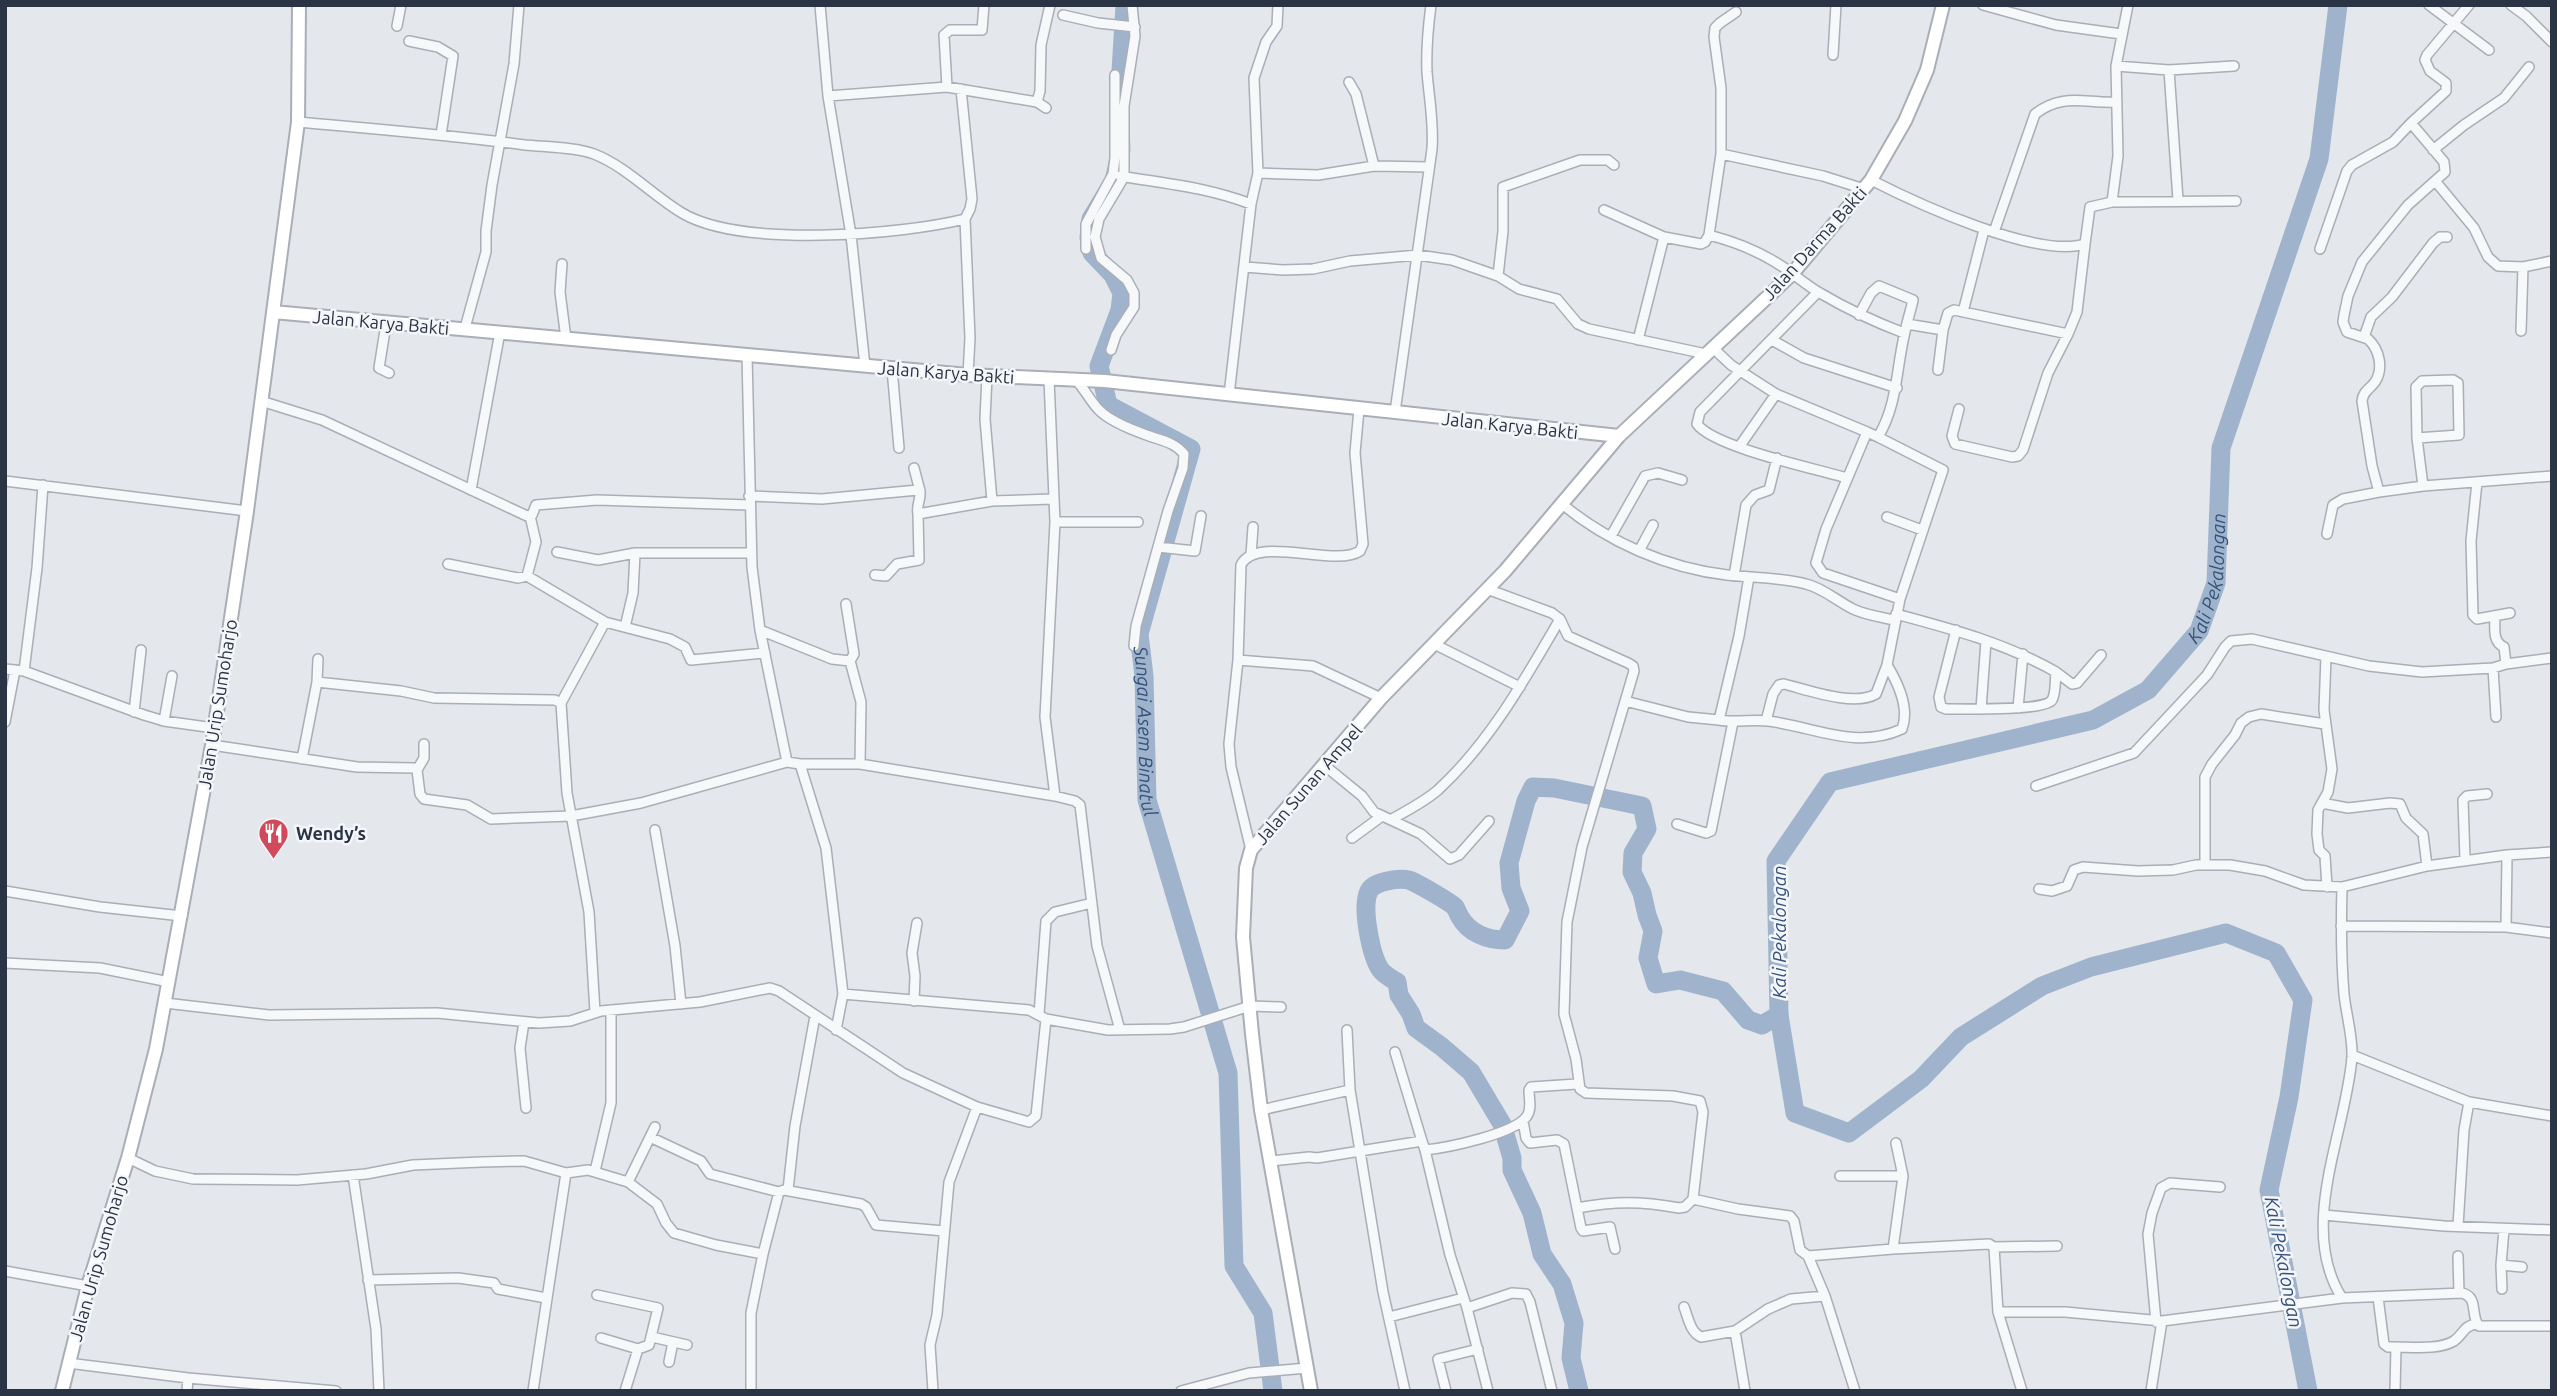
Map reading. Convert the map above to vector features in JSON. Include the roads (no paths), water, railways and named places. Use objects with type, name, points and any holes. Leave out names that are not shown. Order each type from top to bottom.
[{"type":"street","name":"Jalan Urip Sumoharjo","points":[[62,1391],[88,1286],[145,1097],[182,916],[212,745],[247,511],[298,122],[299,5]]},
{"type":"street","points":[[397,26],[401,5]]},
{"type":"street","points":[[465,328],[486,252],[492,185],[502,142],[514,64],[519,5]]},
{"type":"street","points":[[821,5],[828,96],[851,235],[866,366]]},
{"type":"street","points":[[947,87],[944,35],[950,30],[982,30],[984,5]]},
{"type":"street","points":[[1037,102],[1040,91],[1041,45],[1050,5]]},
{"type":"street","points":[[1086,249],[1091,225],[1119,176],[1124,106],[1134,51],[1132,5]]},
{"type":"street","points":[[1228,395],[1251,204],[1258,173],[1254,78],[1266,42],[1277,26],[1278,5]]},
{"type":"street","points":[[1395,412],[1430,167],[1433,121],[1426,43],[1431,5]]},
{"type":"street","points":[[1833,55],[1836,5]]},
{"type":"street","name":"Jalan Darma Bakti","points":[[1619,436],[1709,351],[1800,279],[1868,184],[1905,121],[1927,70],[1943,5]]},
{"type":"street","points":[[1983,5],[2056,25],[2121,34]]},
{"type":"street","points":[[2112,202],[2118,156],[2116,65],[2128,5]]},
{"type":"street","points":[[2429,5],[2490,50]]},
{"type":"street","points":[[2320,249],[2347,171],[2352,165],[2393,142],[2446,91],[2446,83],[2430,71],[2425,60],[2469,5]]},
{"type":"street","points":[[2511,5],[2552,42]]},
{"type":"street","points":[[1604,210],[1664,237],[1701,244],[1706,242],[1721,154],[1721,88],[1713,37],[1715,28],[1736,12]]},
{"type":"street","points":[[1063,15],[1133,27]]},
{"type":"street","points":[[409,41],[438,47],[454,58],[442,135]]},
{"type":"street","points":[[2116,65],[2169,70],[2234,66]]},
{"type":"street","points":[[2433,150],[2504,97],[2529,67]]},
{"type":"street","points":[[2169,70],[2178,200]]},
{"type":"street","points":[[1115,75],[1115,158],[1119,176]]},
{"type":"street","points":[[1349,82],[1356,94],[1374,166]]},
{"type":"street","points":[[828,96],[947,87],[1037,102],[1046,108]]},
{"type":"street","points":[[961,89],[971,187],[970,209],[965,219],[970,338],[968,375]]},
{"type":"street","points":[[1963,312],[1989,231],[2035,114],[2042,109],[2079,98],[2117,102]]},
{"type":"street","points":[[298,122],[442,135],[592,153],[683,213],[704,223],[766,234],[851,235],[965,219]]},
{"type":"street","points":[[2379,492],[2372,466],[2362,401],[2363,395],[2375,382],[2380,364],[2373,343],[2364,337],[2351,334],[2344,327],[2348,296],[2362,262],[2408,205],[2445,172],[2446,165],[2411,123]]},
{"type":"street","points":[[1721,154],[1868,184],[1989,231],[2060,248],[2085,244]]},
{"type":"street","points":[[1498,276],[1503,231],[1503,187],[1580,160],[1602,159],[1614,165]]},
{"type":"street","points":[[1258,173],[1318,175],[1374,166],[1430,167]]},
{"type":"street","points":[[1119,176],[1191,186],[1232,196],[1251,204]]},
{"type":"street","points":[[2436,181],[2474,228],[2488,257],[2498,265],[2523,267],[2552,261]]},
{"type":"street","points":[[1959,409],[1952,436],[1955,444],[2012,457],[2018,456],[2023,450],[2049,373],[2077,312],[2090,207],[2112,202],[2236,201]]},
{"type":"street","points":[[1091,225],[1097,252],[1127,280],[1135,300],[1111,350]]},
{"type":"street","points":[[1709,234],[1755,251],[1818,292],[1860,315],[1906,328],[1944,330]]},
{"type":"street","points":[[1639,341],[1664,237]]},
{"type":"street","points":[[2364,337],[2371,317],[2392,298],[2436,240],[2447,237]]},
{"type":"street","points":[[1245,267],[1283,271],[1313,269],[1350,261],[1418,255],[1468,264],[1498,276],[1519,289],[1558,299],[1578,324],[1589,329],[1639,341],[1709,351],[1776,394],[1878,437],[1943,470],[1900,600],[1887,665],[1878,691],[1867,698],[1825,695],[1779,685],[1773,694],[1766,721]]},
{"type":"street","points":[[562,264],[560,292],[566,339]]},
{"type":"street","points":[[2521,331],[2523,267]]},
{"type":"street","points":[[1860,315],[1871,293],[1879,286],[1913,300],[1897,388],[1889,415],[1878,437]]},
{"type":"street","points":[[1818,292],[1707,404],[1697,419],[1697,424],[1706,434],[1739,447],[1847,478]]},
{"type":"street","points":[[1938,370],[1946,316],[1950,310],[2068,334]]},
{"type":"street","name":"Jalan Karya Bakti","points":[[272,312],[892,369],[1105,381],[1619,436]]},
{"type":"street","points":[[386,324],[379,368],[389,373]]},
{"type":"street","points":[[471,490],[500,332]]},
{"type":"street","points":[[1772,340],[1804,358],[1897,388]]},
{"type":"street","points":[[747,355],[751,553],[761,631],[787,762]]},
{"type":"street","points":[[892,369],[899,448]]},
{"type":"street","points":[[987,376],[985,419],[992,501]]},
{"type":"street","points":[[1049,379],[1055,522],[1045,717],[1055,796]]},
{"type":"street","points":[[1075,379],[1096,407],[1108,417],[1142,434],[1174,444],[1184,454],[1183,468],[1136,626],[1134,646]]},
{"type":"street","points":[[2417,438],[2459,436],[2457,381],[2418,383],[2417,438],[2423,486]]},
{"type":"street","points":[[1739,447],[1776,394]]},
{"type":"street","points":[[261,401],[322,420],[530,516]]},
{"type":"street","points":[[1251,850],[1228,744],[1238,660],[1240,571],[1244,559],[1251,555],[1281,552],[1347,555],[1360,551],[1363,544],[1355,439],[1359,409]]},
{"type":"street","points":[[1867,432],[1819,549],[1817,567],[1823,573],[1900,600]]},
{"type":"street","name":"Jalan Sunan Ampel","points":[[1311,1391],[1261,1110],[1242,937],[1246,868],[1251,850],[1381,698],[1506,571],[1619,436]]},
{"type":"street","points":[[1734,576],[1746,505],[1755,495],[1769,489],[1777,458]]},
{"type":"street","points":[[875,575],[886,576],[897,564],[919,559],[917,506],[920,491],[914,468]]},
{"type":"street","points":[[1611,536],[1645,476],[1658,473],[1682,480]]},
{"type":"street","points":[[2327,534],[2331,509],[2343,499],[2423,486],[2552,476]]},
{"type":"street","points":[[5,481],[247,511]]},
{"type":"street","points":[[2477,482],[2471,541],[2472,612],[2477,619],[2510,613]]},
{"type":"street","points":[[5,722],[37,568],[43,485]]},
{"type":"street","points":[[527,576],[536,542],[530,516],[536,505],[597,500],[822,499],[920,491]]},
{"type":"street","points":[[918,514],[992,501],[1053,499]]},
{"type":"street","points":[[1562,504],[1584,522],[1639,551],[1683,566],[1734,576],[1772,577],[1811,585],[1858,611],[1956,630],[2023,654],[2072,684],[2077,683],[2101,655]]},
{"type":"street","points":[[1159,548],[1195,551],[1201,516]]},
{"type":"street","points":[[1888,517],[1922,530]]},
{"type":"street","points":[[1055,522],[1139,522]]},
{"type":"street","points":[[1639,551],[1653,525]]},
{"type":"street","points":[[1251,555],[1253,527]]},
{"type":"street","points":[[557,552],[598,560],[635,553],[751,553]]},
{"type":"street","points":[[625,627],[633,593],[635,553]]},
{"type":"street","points":[[448,564],[506,576],[527,576],[605,622],[670,639],[685,647],[691,660],[765,653]]},
{"type":"street","points":[[1719,720],[1739,636],[1749,577]]},
{"type":"street","points":[[1487,589],[1537,607],[1560,619],[1568,636],[1633,666],[1634,671],[1582,847],[1567,922],[1564,1014],[1576,1059],[1577,1084],[1586,1093],[1673,1096],[1700,1101],[1703,1112],[1693,1199],[1685,1207],[1635,1201],[1609,1202],[1577,1208]]},
{"type":"street","points":[[846,604],[854,654],[850,661],[860,702],[860,764]]},
{"type":"street","points":[[2494,616],[2496,640],[2498,645],[2504,647],[2507,664]]},
{"type":"street","points":[[1392,819],[1437,791],[1468,758],[1520,687],[1560,619]]},
{"type":"street","points":[[595,1012],[589,912],[567,793],[561,703],[605,622]]},
{"type":"street","points":[[1956,630],[1939,702],[1941,707],[2018,708],[2051,702],[2056,673]]},
{"type":"street","points":[[761,631],[832,659],[850,661]]},
{"type":"street","points":[[2036,786],[2134,753],[2207,675],[2231,641],[2252,639],[2369,666],[2422,672],[2493,668],[2552,658]]},
{"type":"street","points":[[1981,709],[1986,641]]},
{"type":"street","points":[[1434,644],[1520,687]]},
{"type":"street","points":[[134,712],[141,650]]},
{"type":"street","points":[[2018,708],[2023,654]]},
{"type":"street","points":[[2326,657],[2325,724],[2332,769],[2330,784],[2318,810],[2317,834],[2319,850],[2325,856],[2327,887]]},
{"type":"street","points":[[302,759],[317,682],[318,659]]},
{"type":"street","points":[[1238,660],[1313,666],[1381,698]]},
{"type":"street","points":[[1625,701],[1688,717],[1734,722],[1766,721],[1857,739],[1875,738],[1904,727],[1902,692],[1887,665]]},
{"type":"street","points":[[2493,668],[2496,717]]},
{"type":"street","points":[[15,670],[164,721],[214,728]]},
{"type":"street","points":[[164,721],[172,677]]},
{"type":"street","points":[[317,682],[388,689],[434,698],[555,700],[561,703]]},
{"type":"street","points":[[2205,865],[2205,777],[2241,723],[2249,717],[2261,715],[2325,724]]},
{"type":"street","points":[[1677,824],[1706,833],[1711,831],[1734,722]]},
{"type":"street","points":[[424,744],[424,758],[417,771],[424,800],[467,805],[491,819],[571,816],[641,803],[787,762],[860,764],[1075,801],[1080,805],[1100,966],[1119,1030]]},
{"type":"street","points":[[212,745],[357,767],[405,768],[417,771]]},
{"type":"street","points":[[800,764],[825,848],[842,994],[836,1030]]},
{"type":"street","points":[[1324,765],[1362,796],[1374,812],[1421,834],[1450,859],[1459,855],[1489,821]]},
{"type":"street","points":[[2465,860],[2463,800],[2467,796],[2487,794]]},
{"type":"street","points":[[2322,803],[2348,808],[2400,804],[2406,818],[2423,834],[2427,866]]},
{"type":"street","points":[[1352,838],[1382,816]]},
{"type":"street","points":[[655,830],[675,946],[681,1004]]},
{"type":"street","points":[[2039,889],[2052,891],[2067,886],[2074,870],[2083,867],[2157,871],[2205,865],[2230,865],[2265,871],[2304,885],[2342,887],[2427,866],[2552,852]]},
{"type":"street","points":[[2506,927],[2507,855]]},
{"type":"street","points":[[2342,887],[2344,997],[2352,1055],[2324,1215],[2323,1244],[2330,1275],[2342,1298]]},
{"type":"street","points":[[5,891],[100,907],[182,916]]},
{"type":"street","points":[[165,1003],[269,1015],[437,1013],[524,1022],[570,1021],[595,1012],[681,1004],[770,988],[779,991],[904,1073],[977,1107],[1029,1122],[1036,1116],[1046,921],[1055,912],[1092,903]]},
{"type":"street","points":[[914,1000],[912,953],[917,923]]},
{"type":"street","points":[[2341,926],[2506,927],[2552,933]]},
{"type":"street","points":[[5,963],[100,968],[169,982]]},
{"type":"street","points":[[842,994],[1029,1010],[1043,1017],[1101,1030],[1170,1029],[1250,1006],[1281,1007]]},
{"type":"street","points":[[595,1171],[611,1103],[611,1010]]},
{"type":"street","points":[[751,1391],[751,1313],[763,1254],[783,1191],[816,1016]]},
{"type":"street","points":[[524,1022],[520,1048],[526,1108]]},
{"type":"street","points":[[1347,1030],[1350,1090],[1363,1151],[1389,1317],[1405,1391]]},
{"type":"street","points":[[1395,1052],[1423,1146],[1488,1391]]},
{"type":"street","points":[[2352,1055],[2469,1102],[2552,1116]]},
{"type":"street","points":[[1271,1161],[1474,1141],[1523,1121],[1530,1110],[1531,1087],[1577,1084]]},
{"type":"street","points":[[1261,1110],[1350,1090]]},
{"type":"street","points":[[2458,1226],[2464,1130],[2469,1102]]},
{"type":"street","points":[[933,1391],[930,1345],[937,1315],[949,1182],[977,1107]]},
{"type":"street","points":[[1523,1121],[1526,1138],[1530,1143],[1558,1140],[1564,1144],[1583,1231],[1609,1227],[1615,1249]]},
{"type":"street","points":[[628,1182],[652,1138],[655,1127]]},
{"type":"street","points":[[652,1138],[701,1161],[710,1174],[783,1191],[861,1204],[866,1207],[876,1225],[944,1231]]},
{"type":"street","points":[[1893,1249],[1903,1176],[1896,1143]]},
{"type":"street","points":[[128,1158],[155,1171],[193,1179],[297,1180],[353,1175],[413,1165],[481,1161],[524,1161],[566,1172],[595,1171],[628,1182],[657,1204],[674,1233],[763,1254]]},
{"type":"street","points":[[533,1391],[566,1172]]},
{"type":"street","points":[[353,1175],[376,1329],[379,1391]]},
{"type":"street","points":[[1840,1176],[1903,1176]]},
{"type":"street","points":[[2151,1391],[2159,1321],[2148,1234],[2152,1213],[2161,1188],[2170,1183],[2220,1187]]},
{"type":"street","points":[[1693,1199],[1790,1216],[1794,1221],[1800,1250],[1808,1256],[1825,1296],[1854,1391]]},
{"type":"street","points":[[2324,1215],[2458,1226],[2552,1230]]},
{"type":"street","points":[[2502,1289],[2504,1229]]},
{"type":"street","points":[[1808,1256],[1989,1244],[1994,1247],[2057,1246]]},
{"type":"street","points":[[1994,1247],[1998,1312],[2022,1391]]},
{"type":"street","points":[[2458,1256],[2459,1293]]},
{"type":"street","points":[[2501,1265],[2522,1267]]},
{"type":"street","points":[[5,1271],[88,1286]]},
{"type":"street","points":[[368,1280],[458,1278],[494,1283],[498,1289],[546,1298]]},
{"type":"street","points":[[1389,1317],[1512,1293],[1525,1294],[1530,1302],[1552,1391]]},
{"type":"street","points":[[1998,1312],[2066,1312],[2159,1321],[2342,1298],[2459,1293],[2467,1294],[2471,1299],[2476,1324]]},
{"type":"street","points":[[597,1295],[658,1308],[649,1345],[638,1349],[601,1338]]},
{"type":"street","points":[[1684,1307],[1696,1335],[1707,1336],[1735,1331],[1777,1304],[1791,1299],[1825,1296]]},
{"type":"street","points":[[2378,1297],[2386,1347],[2438,1346],[2452,1343],[2465,1327],[2476,1324],[2552,1326]]},
{"type":"street","points":[[1735,1331],[1745,1391]]},
{"type":"street","points":[[652,1337],[687,1345]]},
{"type":"street","points":[[669,1362],[673,1342]]},
{"type":"street","points":[[2395,1391],[2396,1348]]},
{"type":"street","points":[[625,1391],[638,1349]]},
{"type":"street","points":[[1446,1391],[1438,1359],[1478,1349]]},
{"type":"street","points":[[68,1363],[241,1387],[336,1391]]},
{"type":"street","points":[[1181,1391],[1262,1371],[1307,1368]]},
{"type":"street","points":[[187,1391],[188,1378]]},
{"type":"waterway","name":"Sungai Asem Binatul","points":[[1125,5],[1119,104],[1121,150],[1114,181],[1091,219],[1089,238],[1092,253],[1113,275],[1122,293],[1120,310],[1099,366],[1108,405],[1191,449],[1139,634],[1144,676],[1147,800],[1228,1073],[1234,1266],[1263,1313],[1273,1391]]},
{"type":"waterway","name":"Kali Pekalongan","points":[[2308,1391],[2269,1190],[2289,1097],[2303,1000],[2276,953],[2226,933],[2091,967],[2042,986],[1961,1037],[1921,1079],[1849,1133],[1795,1113],[1779,1015],[1776,861],[1830,782],[2093,720],[2148,690],[2199,631],[2216,583],[2221,448],[2319,159],[2338,5]]},
{"type":"waterway","points":[[1579,1391],[1571,1358],[1574,1323],[1562,1284],[1542,1254],[1532,1213],[1512,1170],[1512,1158],[1502,1124],[1471,1072],[1416,1028],[1399,995],[1397,982],[1380,969],[1368,931],[1366,908],[1369,891],[1381,883],[1409,880],[1455,907],[1464,923],[1473,931],[1492,939],[1505,940],[1520,911],[1511,888],[1509,863],[1526,801],[1533,787],[1554,788],[1642,806],[1647,829],[1633,853],[1632,872],[1642,893],[1653,931],[1648,958],[1656,984],[1680,980],[1723,991],[1748,1020],[1762,1025],[1779,1015]]},
{"type":"place","name":"Wendy’s","points":[[273,860]]}]
